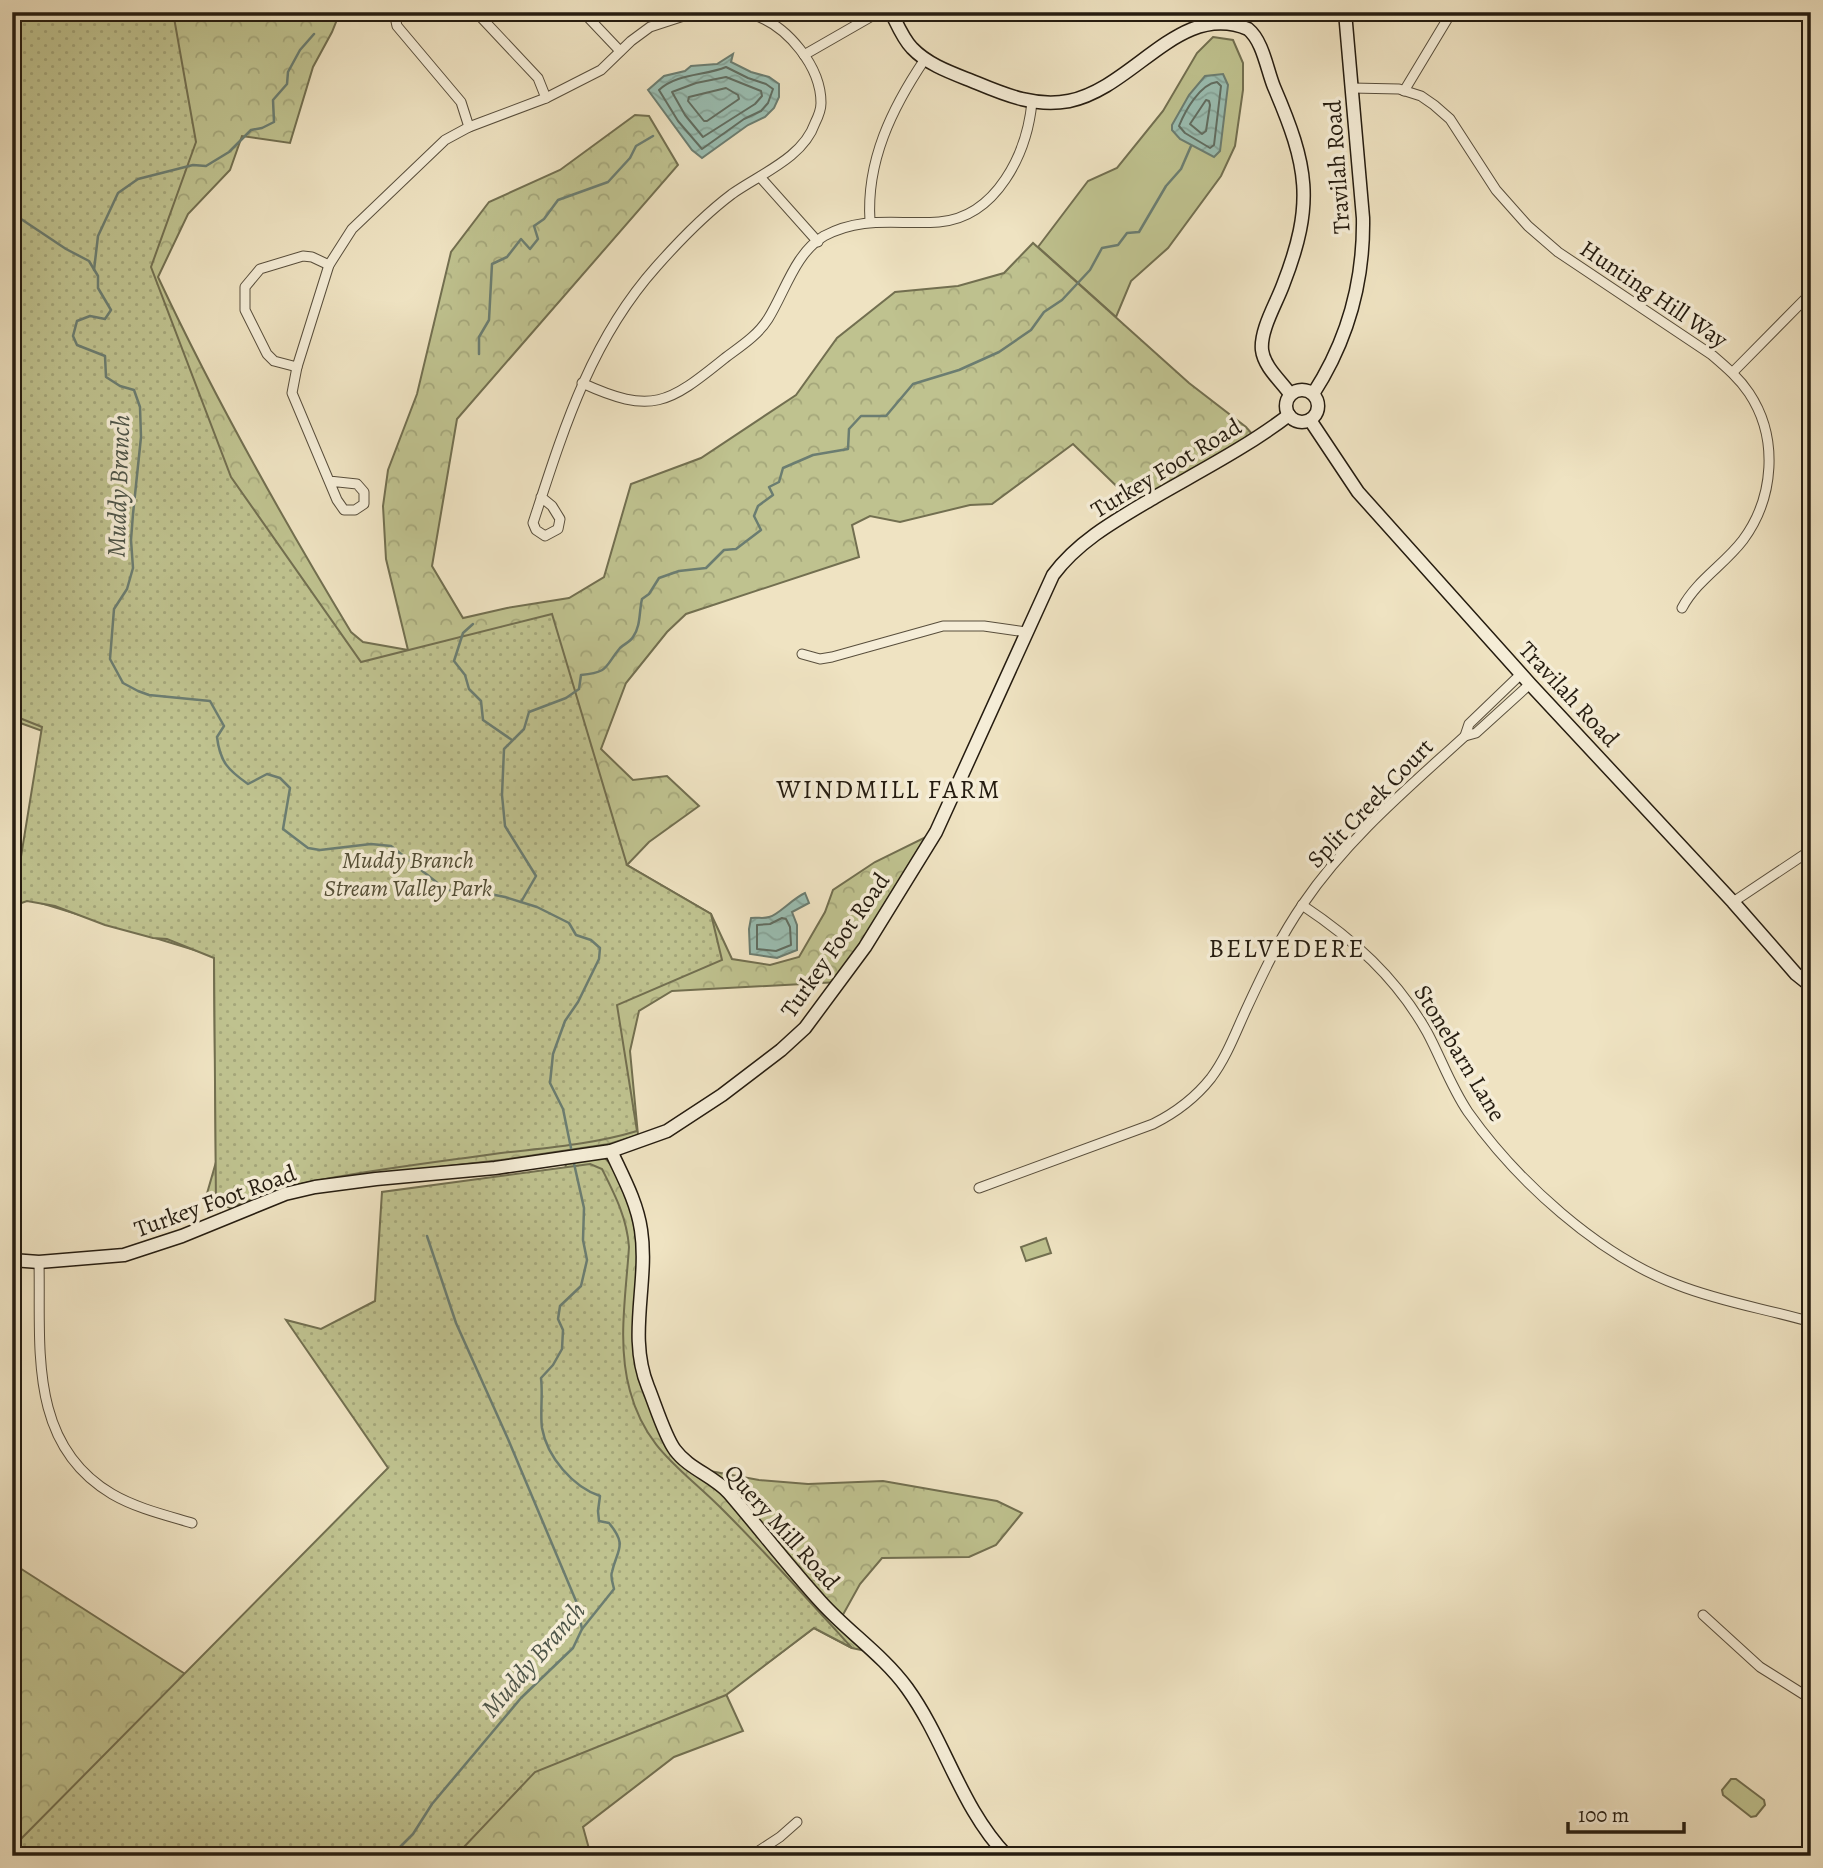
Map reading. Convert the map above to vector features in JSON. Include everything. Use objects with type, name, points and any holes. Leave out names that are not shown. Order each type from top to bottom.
[{"type":"street","points":[[394,12],[397,26],[461,102],[469,127]]},
{"type":"street","points":[[476,12],[538,78],[546,98]]},
{"type":"street","points":[[583,12],[620,51]]},
{"type":"street","points":[[329,481],[292,393],[297,367],[329,265],[352,229],[445,140],[469,127],[546,98],[601,70],[650,27],[696,12]]},
{"type":"street","points":[[541,497],[569,412],[622,311],[656,268],[704,217],[732,194],[797,151],[814,127],[821,105],[818,83],[804,55],[790,38],[775,27],[754,15],[733,12]]},
{"type":"street","points":[[804,55],[880,12]]},
{"type":"street","points":[[891,12],[910,47],[925,59],[1008,96],[1032,102],[1068,101],[1089,94],[1132,64],[1183,20],[1199,14],[1212,13],[1230,17],[1252,32],[1289,124],[1299,155],[1305,192],[1298,240],[1262,345],[1266,363],[1290,394]]},
{"type":"street","name":"Travilah Road","points":[[1313,394],[1329,369],[1356,297],[1362,270],[1363,218],[1345,12]]},
{"type":"street","points":[[1404,91],[1451,13]]},
{"type":"street","points":[[870,221],[869,190],[879,147],[902,95],[925,59]]},
{"type":"street","name":"Hunting Hill Way","points":[[1352,88],[1381,88],[1421,96],[1450,119],[1496,190],[1537,234],[1558,252],[1712,355],[1732,372],[1750,395],[1767,438],[1769,463],[1767,488],[1762,505],[1741,542],[1691,592],[1682,608]]},
{"type":"street","points":[[582,383],[631,402],[670,397],[759,332],[805,254],[823,237],[870,221],[941,222],[964,216],[989,198],[1008,177],[1022,148],[1032,102]]},
{"type":"street","points":[[760,177],[818,242]]},
{"type":"street","points":[[297,367],[274,361],[267,354],[244,310],[244,287],[260,269],[303,256],[329,265]]},
{"type":"street","points":[[1732,372],[1811,293]]},
{"type":"street","points":[[1304,389],[1313,394],[1319,407],[1315,416],[1310,420],[1298,422],[1289,415],[1286,404],[1290,394],[1304,389]]},
{"type":"street","name":"Turkey Foot Road","points":[[12,1260],[39,1262],[99,1258],[140,1251],[285,1194],[315,1187],[495,1168],[611,1151],[667,1131],[722,1095],[781,1050],[822,1007],[865,947],[930,844],[1053,575],[1080,545],[1138,507],[1259,437],[1289,415]]},
{"type":"street","name":"Travilah Road","points":[[1310,420],[1358,492],[1530,684],[1733,902],[1796,974],[1811,986]]},
{"type":"street","points":[[803,654],[820,659],[832,657],[943,626],[1026,632]]},
{"type":"street","name":"Split Creek Court","points":[[1465,736],[1469,724],[1521,674]]},
{"type":"street","name":"Split Creek Court","points":[[979,1188],[1153,1124],[1197,1093],[1222,1061],[1265,969],[1302,905],[1334,863],[1381,813],[1465,736],[1476,733],[1530,684]]},
{"type":"street","points":[[1733,902],[1811,850]]},
{"type":"street","name":"Stonebarn Lane","points":[[1302,905],[1356,944],[1387,975],[1415,1012],[1455,1090],[1475,1120],[1511,1166],[1576,1225],[1626,1261],[1677,1285],[1701,1294],[1811,1322]]},
{"type":"street","name":"Query Mill Road","points":[[611,1151],[635,1203],[642,1231],[638,1328],[640,1362],[646,1384],[675,1450],[727,1491],[823,1604],[875,1653],[907,1688],[931,1727],[974,1814],[988,1836],[1007,1856]]},
{"type":"street","points":[[39,1262],[42,1377],[47,1405],[59,1441],[84,1473],[114,1495],[133,1505],[192,1523]]},
{"type":"street","points":[[1703,1615],[1760,1667],[1811,1699]]},
{"type":"street","points":[[751,1856],[797,1822]]},
{"type":"green space","name":"Muddy Branch Stream Valley Park","points":[[12,12],[340,12],[313,67],[290,143],[242,136],[230,170],[188,214],[158,277],[202,368],[274,501],[351,632],[363,642],[408,650],[386,559],[383,506],[388,470],[417,394],[451,252],[489,202],[560,170],[635,115],[649,116],[678,165],[457,419],[432,566],[463,618],[569,598],[604,577],[631,484],[701,458],[796,395],[837,338],[895,292],[958,286],[1004,273],[1033,243],[1189,383],[1253,435],[1134,503],[1073,444],[992,504],[970,505],[900,522],[870,516],[852,525],[859,557],[686,614],[667,632],[626,683],[601,749],[633,780],[667,776],[699,806],[649,842],[627,865],[711,914],[732,959],[770,965],[799,957],[825,912],[833,890],[875,862],[936,832],[839,982],[672,991],[639,1011],[630,1051],[638,1135],[609,1144],[501,1160],[306,1182],[230,1208],[206,1197],[216,1162],[214,956],[18,896],[73,742],[12,720]]},
{"type":"green space","name":"Muddy Branch Stream Valley Park","points":[[12,12],[173,12],[196,142],[151,267],[231,477],[361,662],[552,614],[627,865],[711,914],[722,960],[617,1005],[637,1131],[584,1143],[354,1174],[285,1187],[216,1206],[214,958],[167,939],[153,938],[105,925],[55,906],[27,901],[13,906],[42,727],[12,715]]},
{"type":"green space","points":[[1213,37],[1233,40],[1243,63],[1243,90],[1235,146],[1221,176],[1168,248],[1131,281],[1116,317],[1038,247],[1088,181],[1117,168],[1163,111],[1197,53]]},
{"type":"green space","points":[[605,1158],[613,1167],[630,1205],[635,1231],[639,1258],[636,1365],[688,1467],[759,1480],[808,1484],[883,1481],[997,1501],[1022,1513],[996,1545],[969,1557],[882,1558],[860,1584],[840,1620],[875,1653],[852,1648],[814,1628],[726,1694],[743,1731],[674,1757],[583,1827],[591,1856],[12,1856],[12,1563],[218,1695],[395,1473],[371,1337],[564,1181],[566,1163]]},
{"type":"green space","points":[[590,1164],[602,1169],[626,1226],[629,1247],[624,1356],[630,1391],[646,1429],[668,1458],[740,1528],[852,1648],[814,1628],[726,1695],[535,1772],[463,1848],[462,1856],[12,1856],[12,1848],[388,1468],[286,1320],[321,1329],[375,1301],[382,1192]]},
{"type":"green space","points":[[1046,1238],[1051,1253],[1026,1261],[1021,1247]]},
{"type":"green space","points":[[1731,1779],[1736,1779],[1764,1800],[1765,1805],[1756,1816],[1751,1817],[1723,1795],[1722,1790]]},
{"type":"water","points":[[733,54],[731,62],[769,77],[779,84],[779,97],[774,108],[765,117],[748,125],[702,158],[692,150],[648,90],[664,76],[685,71],[691,66],[717,64]]},
{"type":"water","points":[[1223,74],[1228,85],[1220,151],[1214,157],[1180,139],[1172,130],[1172,125],[1189,95],[1205,76]]},
{"type":"water","points":[[805,893],[809,903],[792,912],[797,925],[797,950],[777,958],[750,954],[751,918],[772,916]]},
{"type":"waterway","points":[[94,270],[98,236],[118,193],[138,179],[193,165],[206,166],[229,152],[251,130],[274,122],[273,100],[287,84],[288,72],[300,50],[314,34]]},
{"type":"waterway","points":[[479,354],[479,337],[489,320],[492,264],[507,257],[521,239],[530,249],[538,239],[534,226],[544,219],[558,200],[608,182],[630,158],[636,146],[653,136]]},
{"type":"waterway","points":[[521,902],[536,876],[505,826],[502,795],[504,749],[524,729],[529,712],[566,698],[579,689],[581,675],[605,668],[636,633],[642,599],[649,594],[659,578],[679,571],[706,568],[724,550],[736,549],[761,530],[754,516],[758,506],[773,495],[769,487],[779,482],[783,468],[813,455],[848,449],[849,429],[861,416],[886,416],[913,384],[959,370],[999,352],[1031,330],[1044,312],[1062,300],[1090,270],[1102,248],[1118,245],[1127,233],[1139,232],[1166,186],[1181,169],[1191,146]]},
{"type":"waterway","name":"Muddy Branch","points":[[12,213],[89,261],[98,276],[98,288],[111,310],[105,319],[90,316],[77,321],[73,336],[77,345],[105,356],[106,377],[120,386],[134,390],[140,407],[141,437],[131,540],[133,568],[127,589],[114,609],[110,659],[123,683],[149,695],[210,701],[224,726],[217,737],[226,765],[248,784],[267,774],[280,778],[290,788],[283,829],[308,848],[320,850],[371,844],[391,846],[445,889],[461,893],[480,892],[537,907],[569,923],[576,935],[591,940],[600,948],[599,959],[578,1002],[565,1021],[553,1054],[550,1083],[563,1109],[572,1153]]},
{"type":"waterway","points":[[473,624],[463,633],[454,661],[465,675],[469,689],[481,701],[483,720],[512,740]]},
{"type":"waterway","name":"Muddy Branch","points":[[391,1856],[413,1834],[432,1804],[521,1698],[573,1648],[582,1629],[614,1589],[611,1574],[620,1543],[609,1523],[599,1521],[600,1496],[580,1486],[563,1470],[549,1450],[542,1428],[541,1378],[562,1349],[563,1330],[558,1319],[560,1306],[581,1286],[587,1260],[583,1240],[584,1208],[573,1159]]},
{"type":"waterway","points":[[427,1236],[456,1323],[576,1601],[582,1629]]},
{"type":"district","name":"WINDMILL FARM","points":[[889,789]]},
{"type":"district","name":"BELVEDERE","points":[[1287,948]]}]
